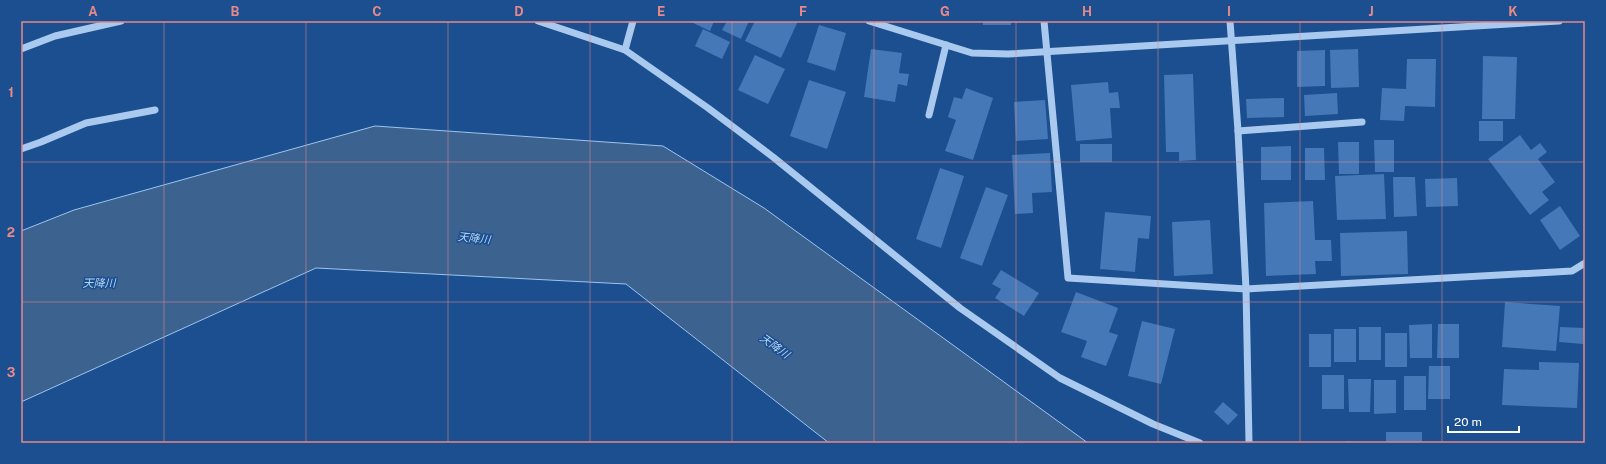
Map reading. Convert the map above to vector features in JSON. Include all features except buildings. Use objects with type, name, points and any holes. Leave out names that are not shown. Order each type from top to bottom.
[{"type":"street","points":[[21,48],[55,36],[121,21]]},
{"type":"street","points":[[538,21],[625,50],[708,108],[773,157],[960,308],[1054,374],[1153,424],[1200,443]]},
{"type":"street","points":[[625,50],[632,21]]},
{"type":"street","points":[[869,21],[972,53],[1008,54],[1559,21]]},
{"type":"street","points":[[1044,21],[1068,278],[1246,289],[1572,271],[1585,263]]},
{"type":"street","points":[[1230,21],[1238,131],[1246,289],[1249,443]]},
{"type":"street","points":[[929,115],[946,46]]},
{"type":"street","points":[[21,149],[86,123],[155,110]]},
{"type":"street","points":[[1238,131],[1362,122]]},
{"type":"water","name":"天降川","points":[[375,126],[663,146],[764,208],[1088,443],[829,443],[626,284],[316,268],[21,402],[21,231],[74,210]]}]
